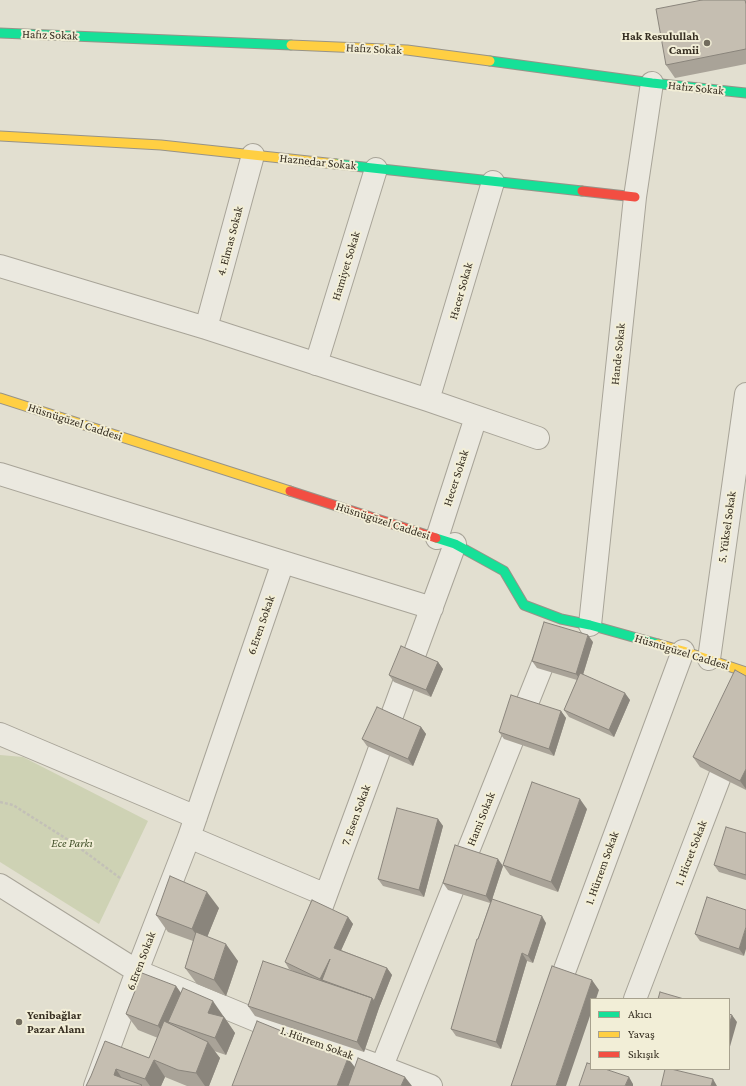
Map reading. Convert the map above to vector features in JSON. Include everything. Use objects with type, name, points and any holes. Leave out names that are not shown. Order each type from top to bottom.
[{"type":"street","name":"Hafız Sokak","points":[[0,33],[406,50],[652,83],[746,93]]},
{"type":"street","name":"Hande Sokak","points":[[590,625],[635,197],[652,83]]},
{"type":"street","name":"Haznedar Sokak","points":[[0,136],[161,145],[635,197]]},
{"type":"street","name":"4. Elmas Sokak","points":[[206,328],[253,155]]},
{"type":"street","name":"Hamiyet Sokak","points":[[316,364],[376,169]]},
{"type":"street","name":"Hacer Sokak","points":[[428,400],[493,182]]},
{"type":"street","points":[[0,266],[206,328],[428,400],[538,438]]},
{"type":"street","name":"5. Yüksel Sokak","points":[[709,659],[746,394]]},
{"type":"street","name":"Hüsnügüzel Caddesi","points":[[0,398],[446,541],[504,571],[524,605],[561,619],[590,625],[683,651],[746,672]]},
{"type":"street","name":"Hecer Sokak","points":[[446,541],[476,417]]},
{"type":"street","points":[[0,474],[432,608]]},
{"type":"street","name":"7. Esen Sokak","points":[[304,955],[432,608],[446,541]]},
{"type":"street","name":"6.Eren Sokak","points":[[95,1086],[137,970],[189,837],[282,562]]},
{"type":"street","name":"Hami Sokak","points":[[378,1076],[561,619]]},
{"type":"street","name":"1. Hürrem Sokak","points":[[546,1020],[683,651]]},
{"type":"street","name":"1. Hicret Sokak","points":[[635,998],[746,708]]},
{"type":"street","points":[[0,734],[196,816]]},
{"type":"street","points":[[189,837],[326,895]]},
{"type":"street","name":"1. Hürrem Sokak","points":[[0,885],[137,970],[277,1029],[378,1076],[431,1086]]},
{"type":"street","points":[[256,1086],[296,977]]},
{"type":"path","points":[[0,802],[13,805],[73,843],[120,878]]},
{"type":"green space","name":"Ece Parkı","points":[[0,755],[23,757],[148,821],[99,924],[0,862]]},
{"type":"building","name":"Hak Resulullah Camii","points":[[702,0],[745,0],[746,49],[666,65],[656,9]]},
{"type":"building","points":[[544,622],[588,635],[576,674],[532,661]]},
{"type":"building","points":[[401,646],[438,662],[426,690],[389,675]]},
{"type":"building","points":[[735,670],[746,676],[746,769],[740,781],[693,757]]},
{"type":"building","points":[[580,673],[625,693],[609,730],[564,710]]},
{"type":"building","points":[[511,695],[561,711],[549,749],[499,732]]},
{"type":"building","points":[[377,707],[421,727],[408,759],[362,739]]},
{"type":"building","points":[[532,782],[580,799],[551,882],[503,865]]},
{"type":"building","points":[[397,808],[438,819],[419,890],[378,879]]},
{"type":"building","points":[[726,827],[746,833],[746,875],[714,865]]},
{"type":"building","points":[[455,845],[498,859],[486,896],[443,883]]},
{"type":"building","points":[[170,876],[207,892],[192,929],[156,915]]},
{"type":"building","points":[[707,897],[746,910],[746,927],[739,949],[695,934]]},
{"type":"building","points":[[492,899],[542,916],[528,956],[522,953],[496,1042],[451,1029],[477,939]]},
{"type":"building","points":[[312,900],[348,917],[334,948],[387,968],[374,1001],[372,998],[322,980],[330,959],[320,979],[285,962]]},
{"type":"building","points":[[196,932],[226,944],[214,980],[185,968]]},
{"type":"building","points":[[263,961],[372,998],[357,1042],[248,1006]]},
{"type":"building","points":[[552,966],[592,980],[556,1086],[511,1086]]},
{"type":"building","points":[[142,973],[176,986],[158,1026],[126,1014]]},
{"type":"building","points":[[183,988],[213,1001],[208,1013],[224,1017],[215,1038],[168,1022]]},
{"type":"building","points":[[660,992],[681,998],[658,998]]},
{"type":"building","points":[[164,1021],[208,1042],[196,1073],[178,1070],[154,1060],[145,1079],[116,1069],[114,1075],[142,1085],[141,1086],[86,1086],[105,1041],[149,1058]]},
{"type":"building","points":[[257,1021],[348,1058],[337,1086],[232,1086]]},
{"type":"building","points":[[358,1058],[405,1077],[401,1086],[348,1086]]},
{"type":"building","points":[[587,1063],[590,1064],[590,1070],[608,1070],[629,1077],[625,1086],[579,1086]]},
{"type":"building","points":[[665,1070],[675,1070],[713,1079],[711,1086],[661,1086]]},
{"type":"traffic: fast","points":[[0,33],[291,45]]},
{"type":"traffic: fast","points":[[490,61],[652,83],[746,93]]},
{"type":"traffic: fast","points":[[336,164],[582,191]]},
{"type":"traffic: fast","points":[[436,538],[455,544],[504,571],[524,605],[561,619],[590,625],[658,644]]},
{"type":"traffic: slow","points":[[291,45],[407,50],[490,61]]},
{"type":"traffic: slow","points":[[0,136],[161,145],[336,164]]},
{"type":"traffic: slow","points":[[0,398],[290,491]]},
{"type":"traffic: slow","points":[[658,644],[746,672]]},
{"type":"traffic: jam","points":[[582,191],[635,197]]},
{"type":"traffic: jam","points":[[290,491],[436,538]]},
{"type":"place","name":"Hak Resulullah Camii","points":[[707,43]]},
{"type":"place","name":"Yenibağlar Pazar Alanı","points":[[19,1022]]}]
